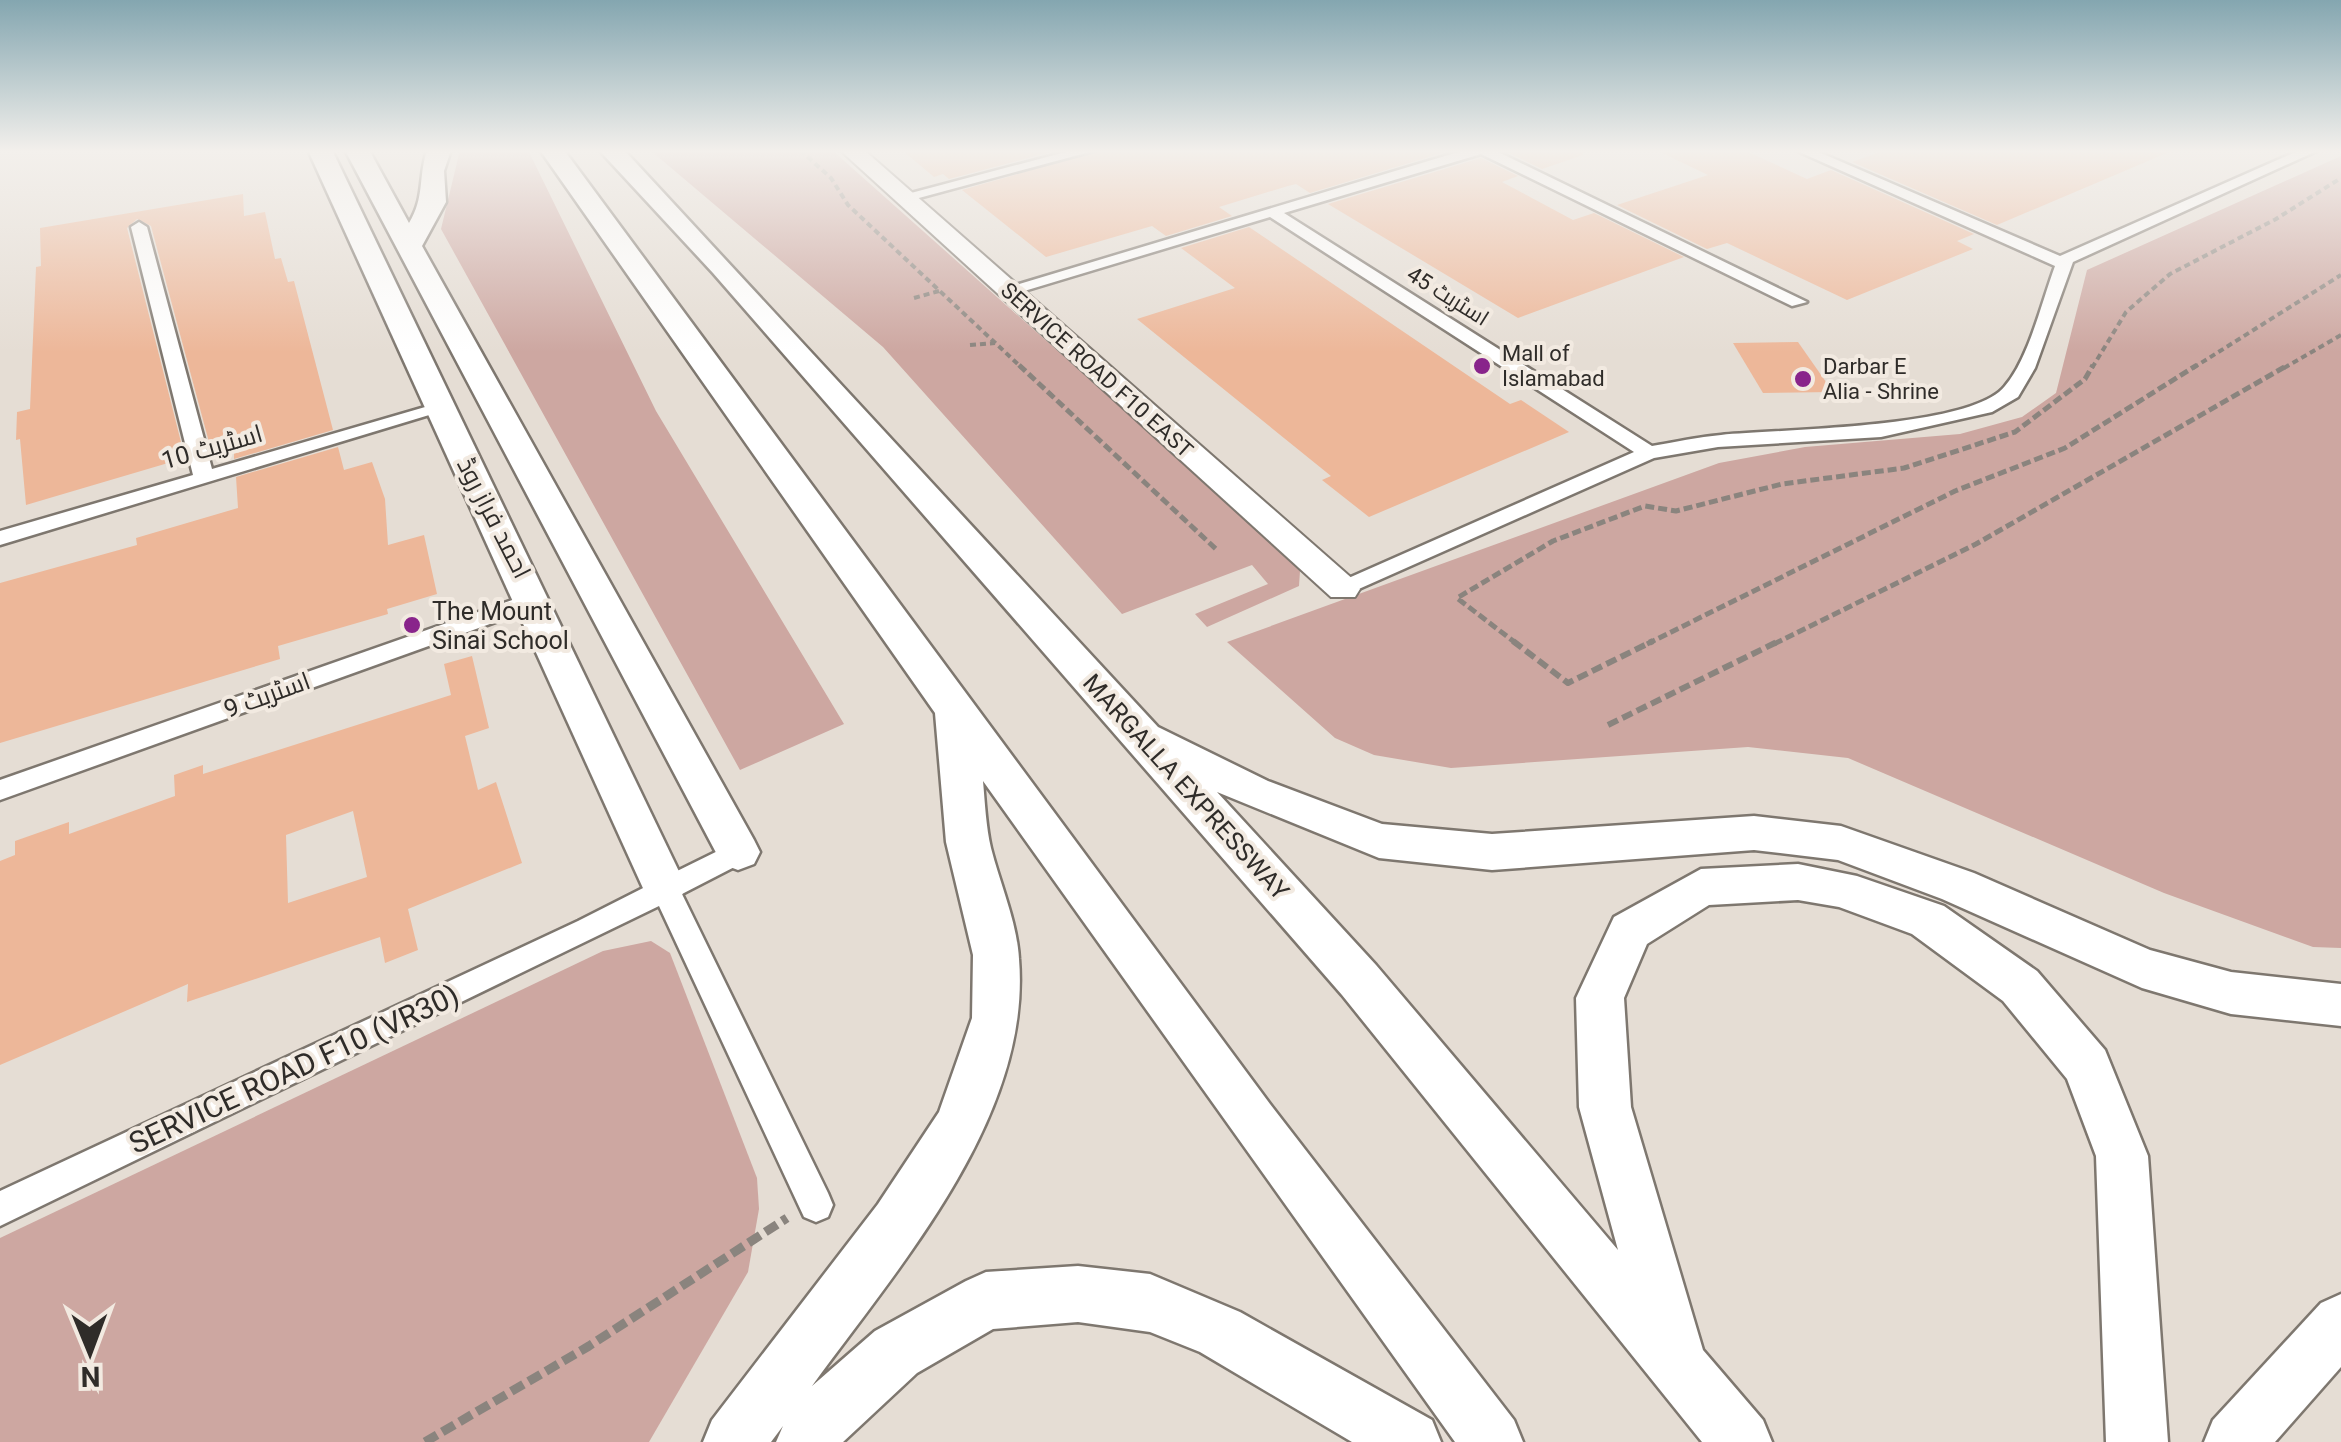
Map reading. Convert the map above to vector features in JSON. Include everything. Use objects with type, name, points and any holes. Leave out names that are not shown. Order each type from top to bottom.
[{"type":"main road","name":"احمد فراز روڈ","points":[[351,217],[439,409],[535,600],[664,886]]},
{"type":"main road","points":[[393,217],[738,852]]},
{"type":"main road","points":[[409,246],[425,217]]},
{"type":"main road","points":[[600,217],[955,710],[1492,1442]]},
{"type":"main road","name":"MARGALLA EXPRESSWAY","points":[[673,217],[1358,980],[1741,1442]]},
{"type":"main road","points":[[734,1442],[897,1223],[960,1124],[996,1018],[996,956],[968,842],[955,710]]},
{"type":"main road","points":[[1134,728],[1254,792],[1379,841],[1492,852],[1754,833],[1842,844],[1958,886],[2142,968],[2231,993],[2341,1005]]},
{"type":"main road","points":[[1682,1371],[1606,1107],[1600,998],[1630,931],[1700,888],[1798,882],[1841,890],[1928,920],[2020,986],[2087,1066],[2122,1156],[2138,1442]]},
{"type":"main road","points":[[807,1442],[827,1413],[896,1352],[986,1301],[1078,1294],[1150,1302],[1220,1332],[1410,1442]]},
{"type":"main road","points":[[2235,1442],[2341,1322]]},
{"type":"street","name":"SERVICE ROAD F10 EAST","points":[[927,217],[1343,590]]},
{"type":"street","points":[[1008,290],[1254,217]]},
{"type":"street","name":"اسٹریٹ 45","points":[[1280,217],[1649,453]]},
{"type":"street","points":[[1621,217],[1798,302]]},
{"type":"street","points":[[1960,217],[2063,263]]},
{"type":"street","points":[[1343,590],[1649,453],[1718,441],[1880,431],[1984,408],[2011,393],[2026,368],[2063,263],[2164,217]]},
{"type":"street","points":[[139,227],[204,478]]},
{"type":"street","name":"اسٹریٹ 10","points":[[0,538],[439,409]]},
{"type":"street","name":"اسٹریٹ 9","points":[[0,790],[535,600]]},
{"type":"street","name":"SERVICE ROAD F10 (VR30)","points":[[0,1209],[588,930],[664,886],[738,852]]},
{"type":"street","points":[[664,886],[816,1205]]},
{"type":"path","points":[[861,217],[1217,550]]},
{"type":"path","points":[[1568,683],[1954,491],[2065,448],[2341,275]]},
{"type":"path","points":[[914,298],[940,291]]},
{"type":"path","points":[[1608,726],[1976,544],[2341,335]]},
{"type":"path","points":[[970,345],[996,343]]},
{"type":"path","points":[[425,1442],[589,1346],[761,1231],[816,1205]]},
{"type":"shaded area","points":[[444,217],[561,217],[656,411],[844,724],[740,770],[441,229]]},
{"type":"shaded area","points":[[730,217],[908,217],[1289,557],[1300,571],[1299,586],[1207,627],[1195,614],[1268,584],[1252,565],[1122,614],[883,347]]},
{"type":"shaded area","points":[[2204,217],[2341,217],[2341,948],[2313,947],[2164,893],[1848,758],[1748,747],[1451,768],[1374,755],[1335,738],[1227,642],[1719,463],[1805,447],[1960,434],[2022,417],[2056,393],[2087,270]]},
{"type":"shaded area","points":[[651,941],[670,953],[757,1178],[759,1209],[748,1272],[649,1442],[0,1442],[0,1238],[603,951]]},
{"type":"building","points":[[104,217],[266,217],[275,259],[281,258],[288,282],[294,281],[333,430],[234,459],[234,452],[213,457],[151,226],[137,219],[127,228],[185,458],[26,505],[20,439],[16,440],[17,412],[30,409],[36,267],[41,266],[40,228]]},
{"type":"building","points":[[996,217],[1228,217],[1166,236],[1152,226],[1046,257]]},
{"type":"building","points":[[1350,217],[1603,217],[1684,257],[1518,318]]},
{"type":"building","points":[[1642,217],[1937,217],[1974,234],[1957,241],[1973,249],[1847,300],[1727,243],[1707,249]]},
{"type":"building","points":[[1979,217],[2015,217],[1997,225]]},
{"type":"building","points":[[1249,227],[1510,404],[1521,400],[1569,432],[1369,517],[1322,480],[1331,476],[1137,319],[1235,288],[1181,248]]},
{"type":"building","points":[[1798,342],[1833,392],[1763,393],[1733,343]]},
{"type":"building","points":[[338,447],[344,470],[372,462],[385,499],[388,545],[424,535],[437,594],[387,609],[388,614],[278,646],[280,659],[0,743],[0,583],[137,545],[136,538],[238,508],[236,477]]},
{"type":"building","points":[[472,656],[489,728],[465,736],[478,790],[496,782],[522,863],[408,909],[418,950],[385,963],[380,937],[187,1002],[188,984],[0,1065],[0,861],[15,855],[15,841],[69,822],[69,834],[175,796],[174,775],[203,765],[203,774],[451,695],[444,664]],"holes":[[[353,811],[367,877],[288,903],[286,835]]]},
{"type":"place","name":"Mall of Islamabad","points":[[1482,366]]},
{"type":"place","name":"Darbar E Alia - Shrine","points":[[1803,379]]},
{"type":"place","name":"The Mount Sinai School","points":[[412,625]]}]
